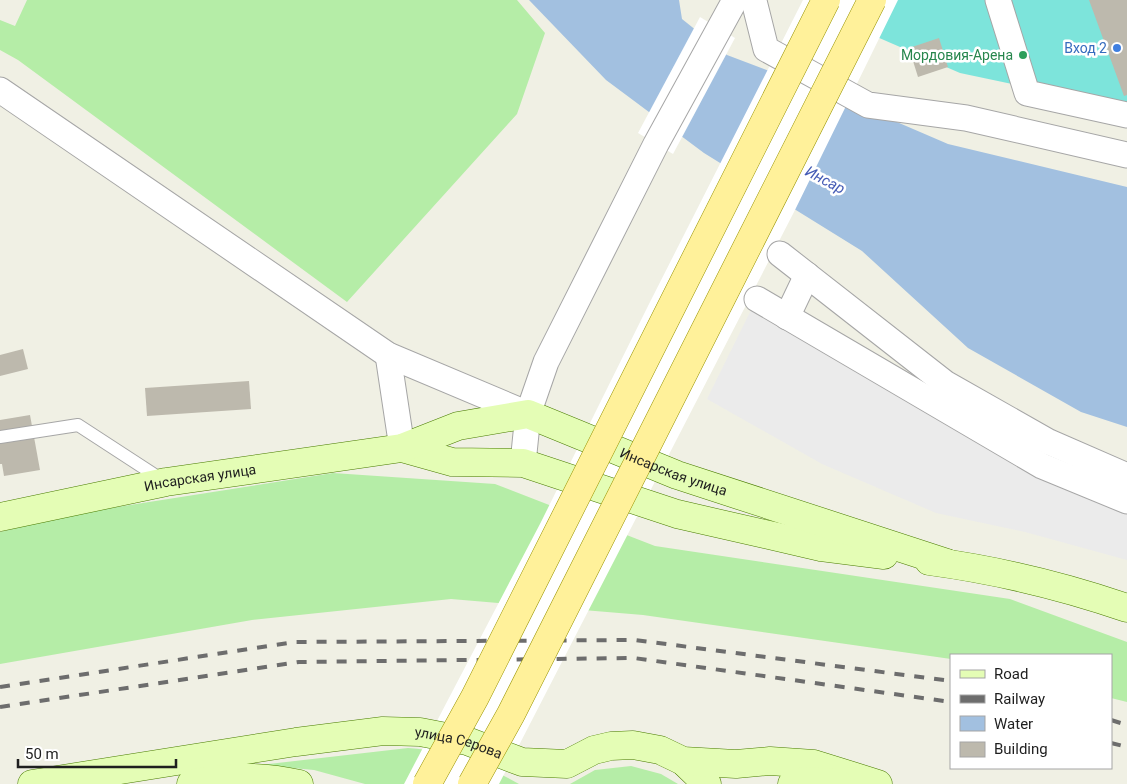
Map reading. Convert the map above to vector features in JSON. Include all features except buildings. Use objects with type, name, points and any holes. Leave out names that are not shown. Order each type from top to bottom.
[{"type":"main road","points":[[427,784],[475,697],[826,0]]},
{"type":"main road","points":[[472,784],[515,705],[872,0]]},
{"type":"street","points":[[524,463],[528,414],[546,362],[656,144],[718,28],[744,0],[766,48],[868,105],[966,118],[1127,155]]},
{"type":"street","points":[[998,0],[1027,94],[1127,115]]},
{"type":"street","points":[[0,90],[388,356],[528,414]]},
{"type":"street","points":[[780,254],[945,384],[1049,442],[1127,476]]},
{"type":"street","points":[[787,316],[807,275]]},
{"type":"street","points":[[757,299],[867,362],[968,425],[1042,466],[1127,502]]},
{"type":"street","points":[[388,356],[402,448]]},
{"type":"street","name":"Инсарская улица","points":[[0,516],[166,482],[402,448],[458,426],[528,414],[677,475],[947,563]]},
{"type":"street","name":"Инсарская улица","points":[[402,448],[452,462],[524,463],[677,514],[821,547],[947,563],[1032,580],[1096,597],[1127,608]]},
{"type":"street","name":"улица Серова","points":[[32,784],[296,742],[383,731],[420,732],[467,742],[522,762],[567,764],[594,750],[611,746],[633,745],[660,750],[683,762],[736,764],[770,761],[814,764],[878,784]]},
{"type":"street","points":[[683,762],[707,784]]},
{"type":"street","points":[[542,784],[567,764]]},
{"type":"street","points":[[191,784],[242,778],[265,778],[299,784]]},
{"type":"street","points":[[792,784],[805,781],[860,784]]},
{"type":"lane","points":[[0,437],[78,425],[166,482]]},
{"type":"green space","points":[[27,0],[517,0],[545,33],[517,114],[347,302],[18,60],[0,50],[0,20],[15,26]]},
{"type":"green space","points":[[333,473],[495,484],[655,546],[1010,599],[1127,642],[1127,702],[1112,698],[1112,654],[950,654],[950,659],[643,615],[451,599],[252,620],[0,664],[0,532],[79,513]]},
{"type":"green space","points":[[408,748],[452,755],[493,770],[519,784],[365,784],[314,770],[260,765]]},
{"type":"green space","points":[[631,766],[661,774],[678,784],[570,784],[595,770]]},
{"type":"shaded area","name":"Мордовия-Арена","points":[[893,0],[1127,0],[1127,108],[960,73],[877,37]]},
{"type":"shaded area","points":[[754,304],[1127,507],[1127,560],[1025,532],[936,513],[822,464],[707,399]]},
{"type":"water","name":"Инсар","points":[[529,0],[679,0],[682,19],[727,55],[848,101],[948,144],[1127,187],[1127,427],[1081,412],[968,348],[862,251],[704,153],[606,80]]},
{"type":"pier","points":[[803,0],[898,0],[794,212],[499,784],[404,784],[541,522]]},
{"type":"pier","points":[[700,17],[735,38],[673,154],[638,133]]},
{"type":"railway","points":[[0,687],[295,642],[635,640],[950,681]]},
{"type":"railway","points":[[0,707],[299,662],[634,658],[950,702]]},
{"type":"railway","points":[[1112,720],[1127,725]]},
{"type":"railway","points":[[1112,743],[1127,747]]},
{"type":"place","name":"Вход 2","points":[[1117,48]]},
{"type":"place","name":"Мордовия-Арена","points":[[1023,55]]}]
